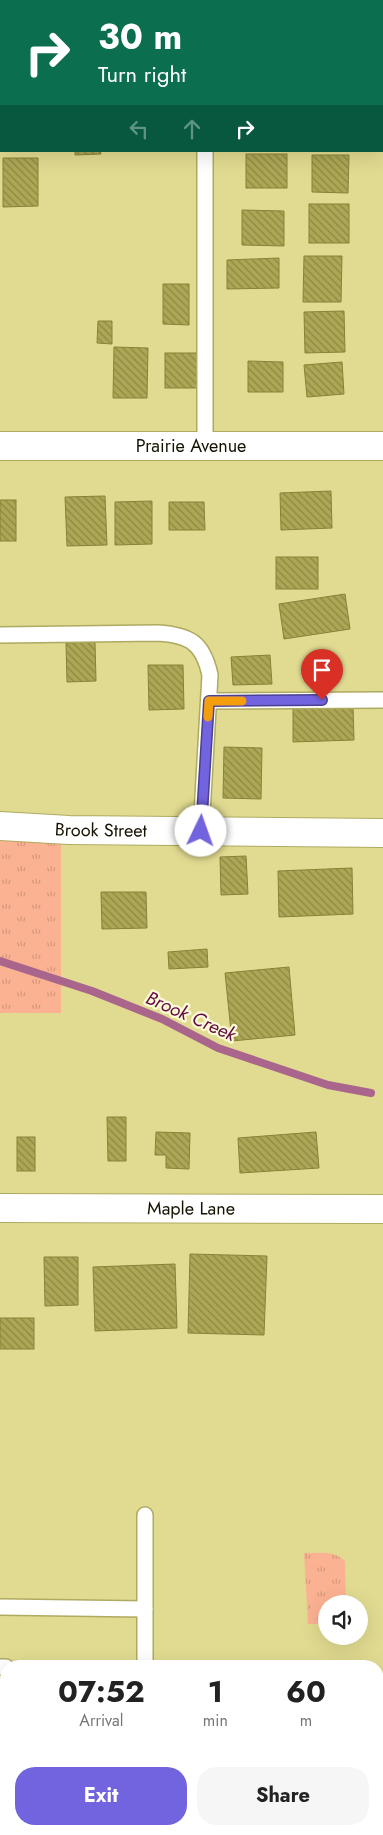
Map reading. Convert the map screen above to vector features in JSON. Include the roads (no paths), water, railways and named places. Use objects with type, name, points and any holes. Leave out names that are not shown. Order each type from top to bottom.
[{"type":"street","name":"Prairie Avenue","points":[[0,446],[383,446]]},
{"type":"street","name":"Brook Street","points":[[0,826],[69,830],[383,833]]},
{"type":"street","name":"Maple Lane","points":[[0,1208],[383,1209]]},
{"type":"lane","points":[[205,152],[206,445]]},
{"type":"lane","points":[[0,635],[158,633],[180,634],[195,642],[207,660],[210,675],[201,831]]},
{"type":"lane","points":[[209,701],[383,700]]},
{"type":"lane","points":[[145,1515],[145,1660]]},
{"type":"lane","points":[[0,1608],[145,1608]]},
{"type":"waterway","name":"Brook Creek","points":[[0,961],[92,991],[162,1019],[218,1048],[328,1085],[371,1093]]}]
